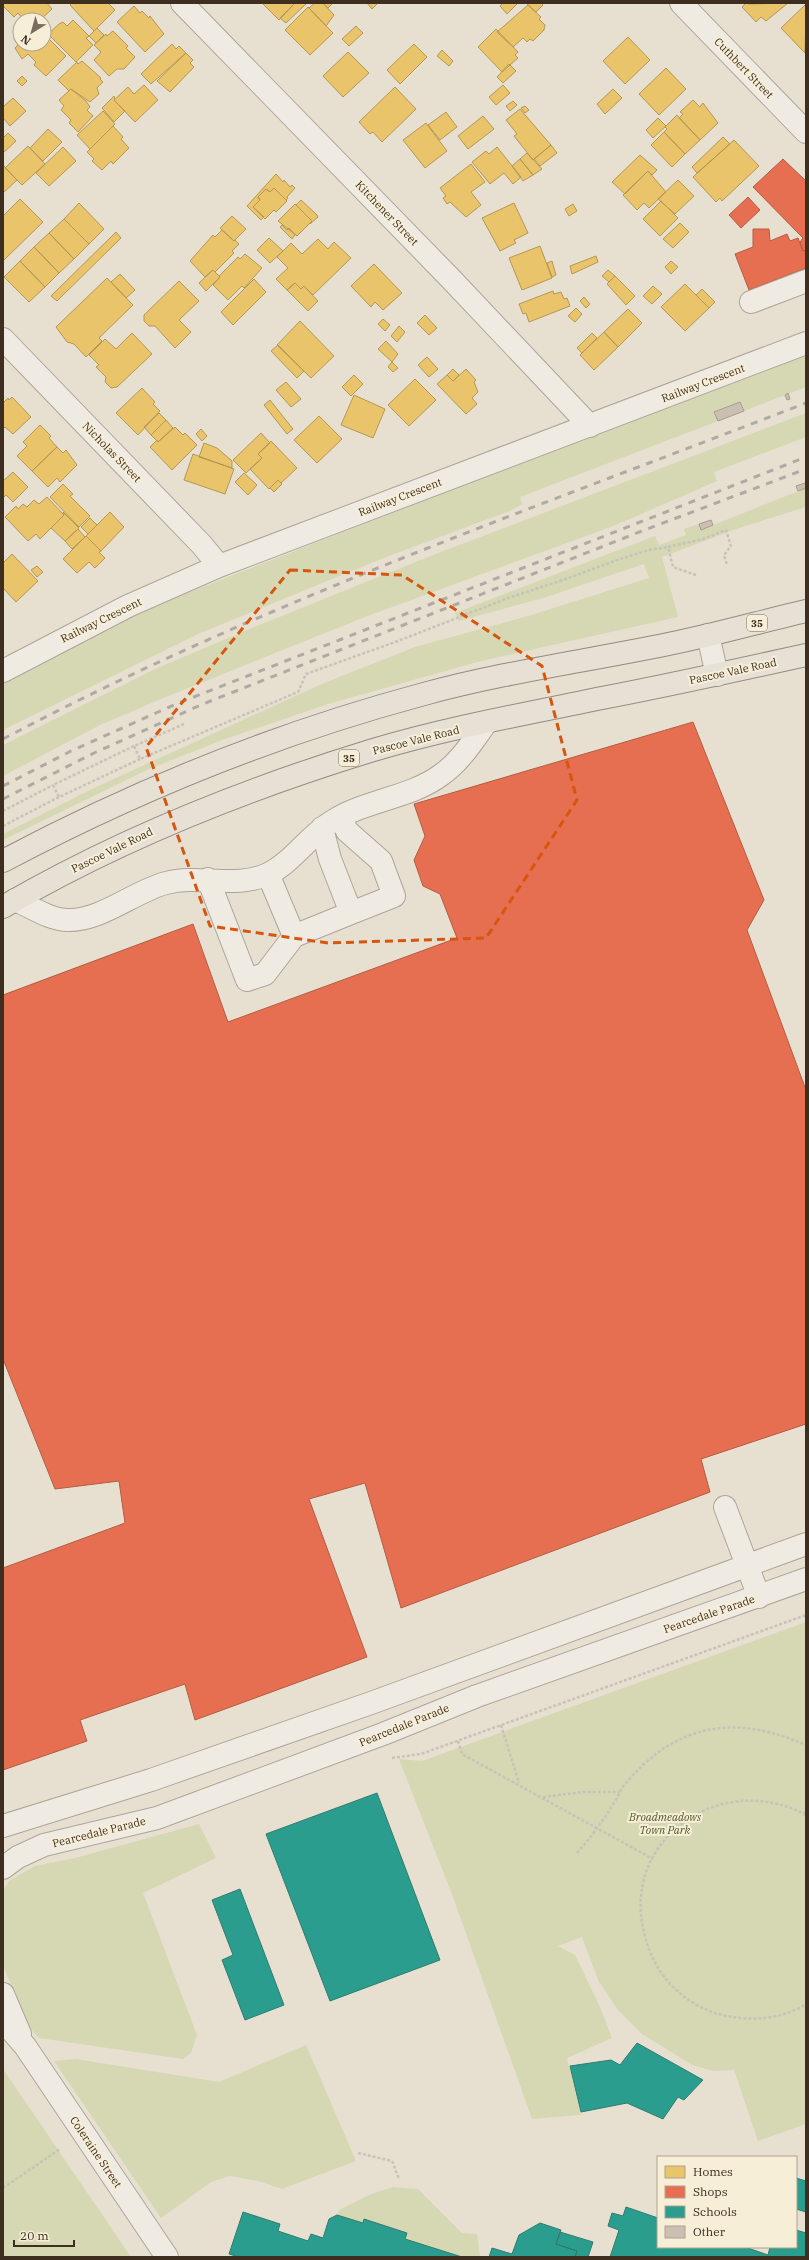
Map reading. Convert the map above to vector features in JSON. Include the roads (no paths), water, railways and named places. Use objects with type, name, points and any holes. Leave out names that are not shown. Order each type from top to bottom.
[{"type":"main road","name":"35","points":[[3,860],[131,797],[284,736],[425,693],[577,660],[708,635],[806,611]]},
{"type":"main road","name":"Pascoe Vale Road","points":[[9,904],[102,854],[156,829],[301,774],[371,751],[486,723],[806,655]]},
{"type":"street","name":"Kitchener Street","points":[[182,3],[462,291],[590,426]]},
{"type":"street","name":"Cuthbert Street","points":[[681,3],[806,132]]},
{"type":"street","points":[[751,302],[806,281]]},
{"type":"street","name":"Nicholas Street","points":[[3,339],[202,545],[220,566]]},
{"type":"street","name":"Railway Crescent","points":[[3,671],[128,606],[220,566],[806,343]]},
{"type":"street","points":[[708,635],[717,674]]},
{"type":"street","points":[[9,904],[56,918],[79,920],[166,883],[189,878],[233,881],[254,879],[268,874],[282,865],[322,828],[341,816],[424,785],[441,776],[462,755],[486,723]]},
{"type":"street","points":[[208,879],[247,980],[265,974],[294,936],[394,896],[381,861],[347,831],[341,816]]},
{"type":"street","points":[[322,828],[330,859],[351,913]]},
{"type":"street","points":[[268,874],[294,936]]},
{"type":"street","points":[[725,1507],[759,1597]]},
{"type":"street","points":[[3,1826],[151,1780],[266,1740],[806,1544]]},
{"type":"street","name":"Pearcedale Parade","points":[[3,1868],[18,1857],[44,1845],[157,1818],[383,1734],[477,1696],[759,1597],[806,1579]]},
{"type":"street","name":"Coleraine Street","points":[[3,1994],[25,2046]]},
{"type":"street","name":"Coleraine Street","points":[[3,2021],[25,2046],[167,2257]]},
{"type":"railway","points":[[3,739],[100,690],[199,644],[399,559],[806,403]]},
{"type":"railway","points":[[3,786],[71,751],[176,704],[806,457]]},
{"type":"railway","points":[[3,799],[94,753],[203,704],[642,531],[806,469]]},
{"type":"park label","name":"Broadmeadows Town Park","points":[[665,1823]]}]
